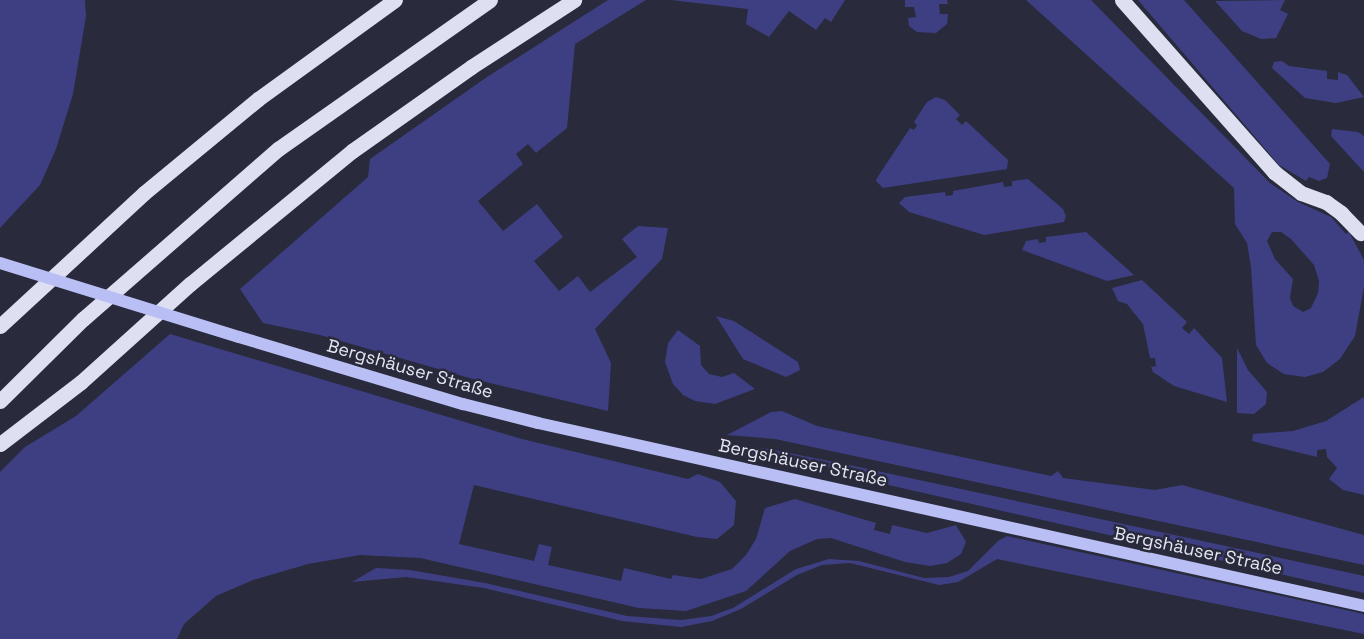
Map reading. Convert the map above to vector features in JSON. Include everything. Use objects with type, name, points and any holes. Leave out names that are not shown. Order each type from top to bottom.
[{"type":"highway","points":[[0,326],[144,192],[258,99],[395,0]]},
{"type":"highway","points":[[0,401],[83,319],[278,149],[490,0]]},
{"type":"highway","points":[[0,444],[81,382],[190,284],[346,156],[471,67],[574,0]]},
{"type":"highway","points":[[1115,0],[1134,14]]},
{"type":"highway","points":[[1122,0],[1274,172],[1300,193],[1326,202],[1341,213],[1360,233]]},
{"type":"main road","name":"Bergshäuser Straße","points":[[0,263],[463,404],[538,423],[1364,606]]},
{"type":"shaded area","points":[[0,0],[85,0],[86,16],[73,94],[56,149],[40,185],[0,228]]},
{"type":"shaded area","points":[[608,0],[646,0],[575,44],[567,128],[536,153],[528,144],[516,154],[523,164],[478,201],[503,231],[537,204],[563,237],[534,261],[559,291],[578,276],[590,292],[637,257],[622,239],[638,226],[668,228],[662,259],[595,329],[611,363],[608,411],[473,379],[320,335],[263,323],[240,289],[368,177],[370,159],[487,77]]},
{"type":"shaded area","points":[[671,0],[845,0],[831,22],[825,18],[816,30],[789,11],[769,37],[746,24],[748,9]]},
{"type":"shaded area","points":[[905,0],[947,0],[948,4],[939,4],[940,14],[948,14],[947,24],[936,33],[917,32],[909,26],[908,18],[916,17],[914,7],[905,7]]},
{"type":"shaded area","points":[[1026,0],[1091,0],[1270,183],[1298,202],[1331,217],[1346,234],[1349,232],[1364,260],[1364,287],[1355,336],[1340,359],[1323,372],[1305,377],[1284,374],[1267,363],[1256,345],[1251,267],[1247,243],[1235,224],[1234,188]],"holes":[[[1272,232],[1281,232],[1291,239],[1314,265],[1319,281],[1318,293],[1311,308],[1303,312],[1293,306],[1290,298],[1293,279],[1275,259],[1267,241]]]},
{"type":"shaded area","points":[[1138,0],[1184,0],[1330,164],[1327,178],[1319,181],[1309,177],[1306,181],[1279,165]]},
{"type":"shaded area","points":[[1285,0],[1280,10],[1288,14],[1276,38],[1261,39],[1242,31],[1215,1]]},
{"type":"shaded area","points":[[1282,61],[1289,66],[1327,71],[1327,79],[1338,80],[1338,72],[1347,75],[1364,97],[1336,103],[1305,98],[1272,68],[1274,62]]},
{"type":"shaded area","points":[[936,97],[945,100],[960,115],[956,119],[962,125],[966,121],[1008,160],[1007,169],[883,188],[876,181],[877,178],[910,128],[914,130],[917,125],[914,122],[927,102]]},
{"type":"shaded area","points":[[1332,129],[1358,132],[1364,136],[1364,172],[1331,136]]},
{"type":"shaded area","points":[[1028,179],[1063,209],[1066,216],[1064,222],[984,235],[909,212],[899,203],[905,197],[945,192],[946,196],[953,195],[953,191],[1003,182],[1004,187],[1012,186],[1012,181]]},
{"type":"shaded area","points":[[1086,232],[1134,275],[1107,281],[1022,250],[1026,241],[1038,239],[1039,243],[1046,242],[1046,237]]},
{"type":"shaded area","points":[[1142,280],[1187,322],[1182,328],[1189,334],[1194,328],[1222,358],[1227,402],[1174,386],[1153,372],[1151,367],[1156,366],[1155,358],[1150,358],[1143,324],[1127,304],[1118,301],[1112,288]]},
{"type":"shaded area","points":[[716,316],[734,321],[798,362],[800,370],[786,377],[743,359]]},
{"type":"shaded area","points":[[678,330],[700,346],[701,365],[709,374],[722,377],[734,373],[755,389],[715,404],[695,401],[683,395],[673,384],[665,362],[668,343]]},
{"type":"shaded area","points":[[170,334],[522,439],[688,479],[698,474],[720,482],[736,501],[734,525],[717,539],[697,537],[474,485],[459,544],[534,561],[539,544],[552,547],[548,565],[621,581],[624,568],[671,579],[673,575],[701,579],[732,569],[746,555],[756,539],[765,508],[795,499],[876,523],[874,530],[890,534],[892,525],[927,533],[956,525],[966,542],[961,554],[947,563],[930,566],[905,562],[831,538],[817,539],[790,551],[746,591],[686,611],[639,608],[420,558],[360,555],[308,564],[253,580],[216,596],[184,624],[177,639],[0,639],[0,472],[25,447],[76,416]]},
{"type":"shaded area","points":[[1237,348],[1248,370],[1267,392],[1266,404],[1254,414],[1237,413]]},
{"type":"shaded area","points":[[1364,397],[1364,495],[1343,490],[1329,479],[1337,468],[1327,457],[1326,449],[1317,450],[1317,457],[1252,441],[1253,434],[1293,431],[1326,421]]},
{"type":"shaded area","points":[[782,411],[817,426],[1051,476],[1058,471],[1063,478],[1155,490],[1182,485],[1364,535],[1364,565],[775,439],[727,435],[771,412]]},
{"type":"shaded area","points":[[723,446],[769,449],[854,466],[1364,576],[1364,593],[862,479],[863,475],[824,467],[825,462],[812,459],[810,464],[788,459],[786,464],[722,450]]},
{"type":"shaded area","points":[[1007,536],[1364,614],[1364,634],[997,559],[958,582],[939,585],[850,563],[822,565],[797,575],[741,609],[712,621],[681,627],[622,621],[484,588],[406,577],[352,582],[376,568],[410,570],[485,583],[627,616],[681,620],[711,616],[733,608],[796,569],[829,559],[859,561],[924,578],[949,577],[968,571],[998,541]]}]
